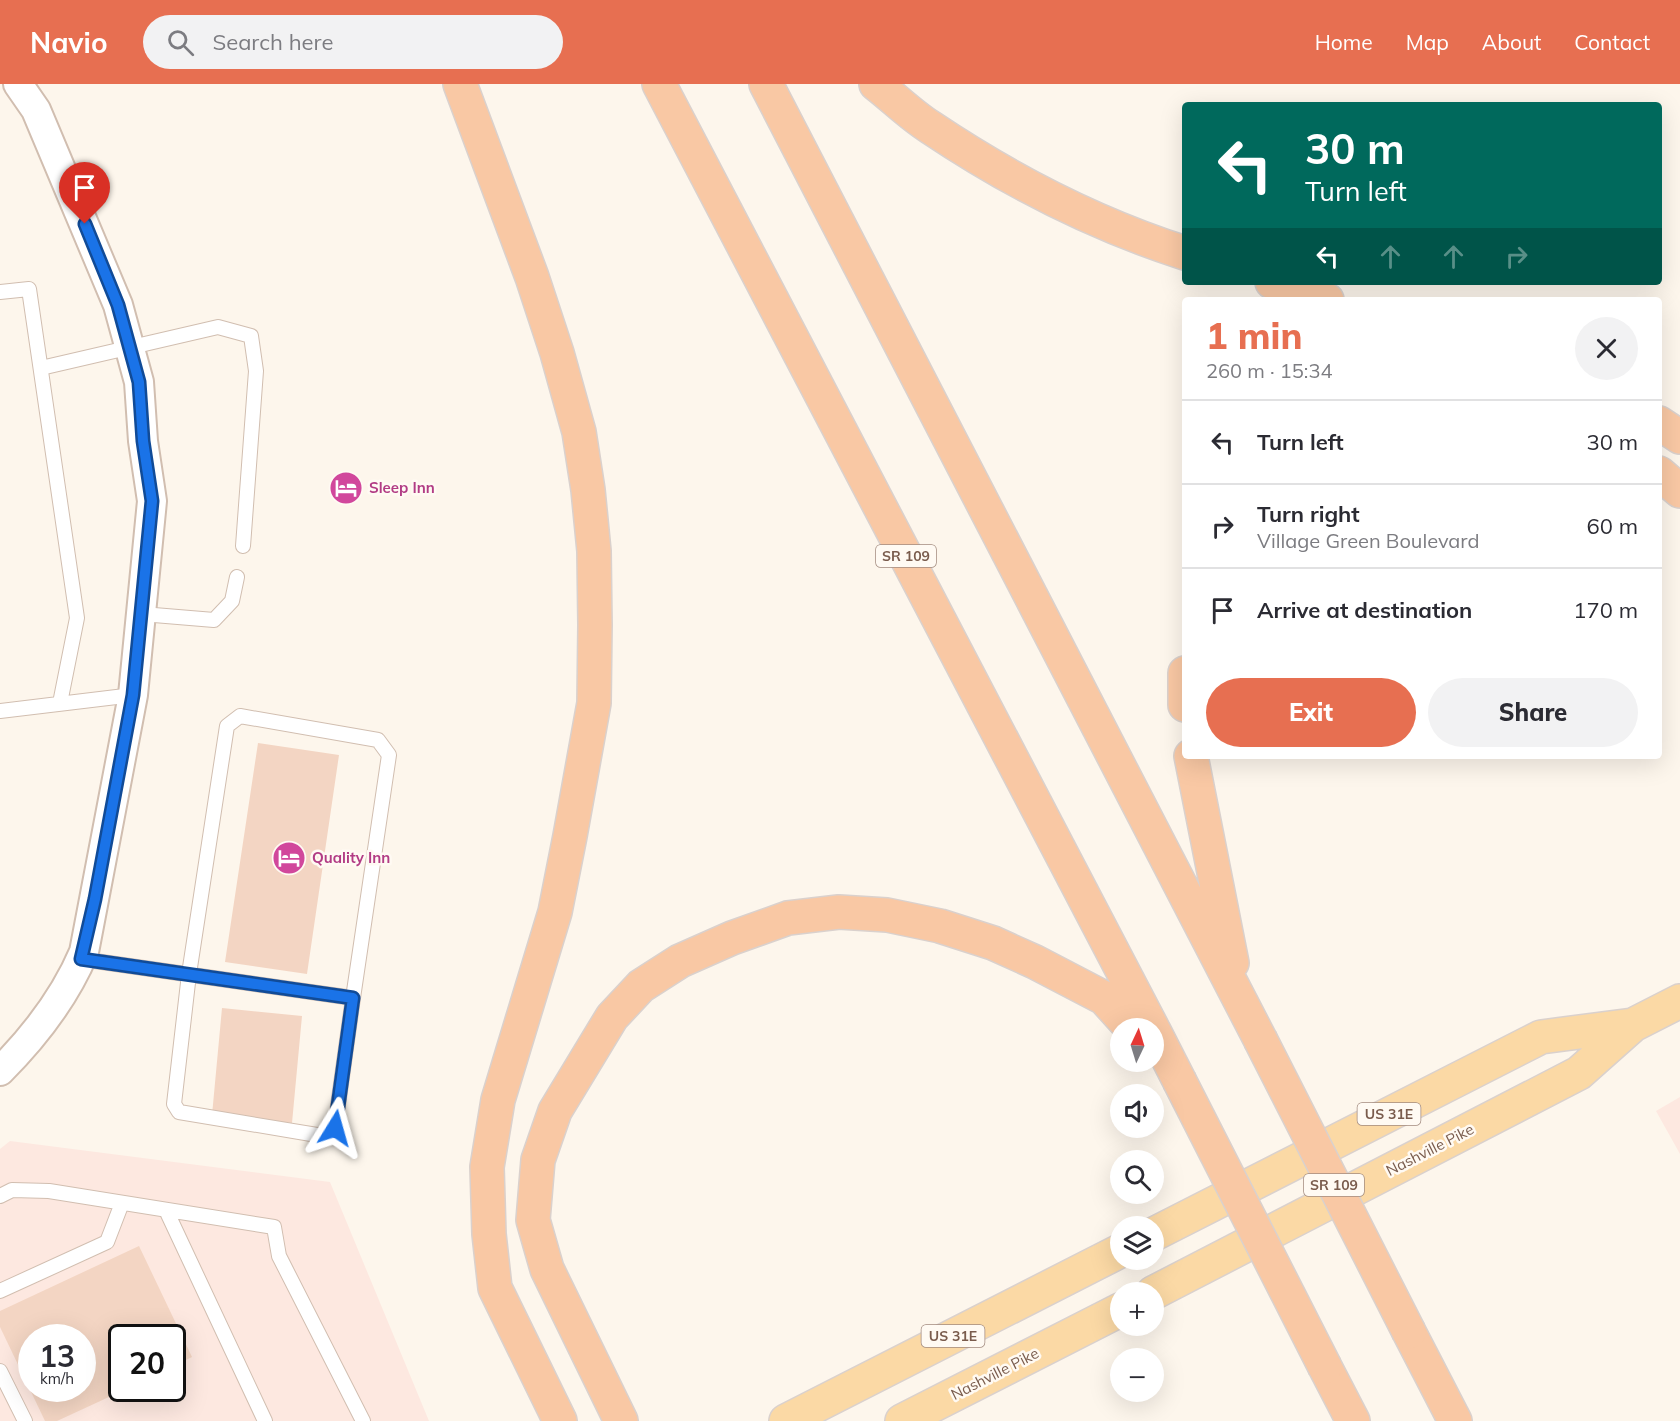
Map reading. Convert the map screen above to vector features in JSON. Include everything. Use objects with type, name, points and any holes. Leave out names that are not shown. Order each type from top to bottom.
[{"type":"highway","points":[[460,84],[532,277],[557,353],[579,432],[594,551],[596,625],[594,702],[555,912],[498,1100],[487,1167],[489,1234],[495,1288],[560,1421]]},
{"type":"highway","name":"SR 109","points":[[659,84],[1147,1018]]},
{"type":"highway","name":"SR 109","points":[[766,84],[1455,1421]]},
{"type":"highway","points":[[876,84],[928,126],[1022,184],[1101,223],[1182,253]]},
{"type":"highway","points":[[1281,285],[1318,297]]},
{"type":"highway","points":[[1662,425],[1680,437]]},
{"type":"highway","points":[[1662,476],[1680,491]]},
{"type":"highway","points":[[1192,759],[1239,1000]]},
{"type":"highway","points":[[621,1421],[547,1269],[533,1220],[538,1160],[555,1111],[612,1017],[641,986],[680,961],[732,938],[788,918],[839,912],[886,915],[940,926],[993,943],[1104,999],[1122,1018]]},
{"type":"highway","name":"SR 109","points":[[1164,1051],[1353,1421]]},
{"type":"highway","points":[[1164,1063],[1179,1080]]},
{"type":"highway","points":[[540,1380],[549,1421]]},
{"type":"main road","name":"Nashville Pike","points":[[1164,1287],[1579,1073],[1633,1025],[1680,1001]]},
{"type":"main road","name":"Nashville Pike","points":[[1164,1229],[1541,1037],[1633,1025]]},
{"type":"main road","name":"US 31E","points":[[786,1421],[1110,1256]]},
{"type":"main road","name":"Nashville Pike","points":[[902,1421],[1110,1315]]},
{"type":"street","points":[[0,1071],[42,1024],[70,983],[81,959],[95,899],[133,695],[152,501],[143,441],[139,382],[118,305],[36,110],[18,84]]},
{"type":"lane","points":[[0,292],[29,289],[41,368],[76,618],[60,703]]},
{"type":"lane","points":[[41,368],[218,327],[251,336],[256,371],[243,546]]},
{"type":"lane","points":[[142,614],[214,620],[232,601],[237,577]]},
{"type":"lane","points":[[0,711],[133,695]]},
{"type":"lane","points":[[240,716],[378,740],[388,755],[353,998],[335,1128],[323,1136],[179,1112],[174,1104],[189,974],[227,726],[240,716]]},
{"type":"lane","points":[[81,959],[353,998]]},
{"type":"lane","points":[[0,1196],[12,1190],[49,1191],[274,1227],[279,1256],[363,1421]]},
{"type":"lane","points":[[0,1290],[106,1242],[122,1203]]},
{"type":"lane","points":[[166,1210],[265,1421]]},
{"type":"lane","points":[[0,1371],[25,1421]]},
{"type":"shaded area","points":[[1680,1097],[1680,1154],[1656,1111]]},
{"type":"shaded area","points":[[10,1141],[330,1182],[429,1421],[0,1421],[0,1149]]},
{"type":"building","points":[[258,743],[339,755],[307,974],[225,962]]},
{"type":"building","points":[[222,1008],[302,1016],[292,1123],[212,1115]]},
{"type":"building","points":[[139,1246],[176,1324],[108,1324],[108,1397],[57,1421],[45,1421],[36,1402],[96,1402],[96,1324],[18,1324],[18,1365],[0,1327],[0,1311]]},
{"type":"building","points":[[186,1344],[192,1357],[186,1360]]},
{"type":"place","name":"Sleep Inn","points":[[346,488]]},
{"type":"place","name":"Quality Inn","points":[[289,858]]},
{"type":"route","points":[[85,224],[118,305],[139,382],[143,441],[152,501],[133,695],[95,899],[81,959],[353,998],[335,1128]]}]
